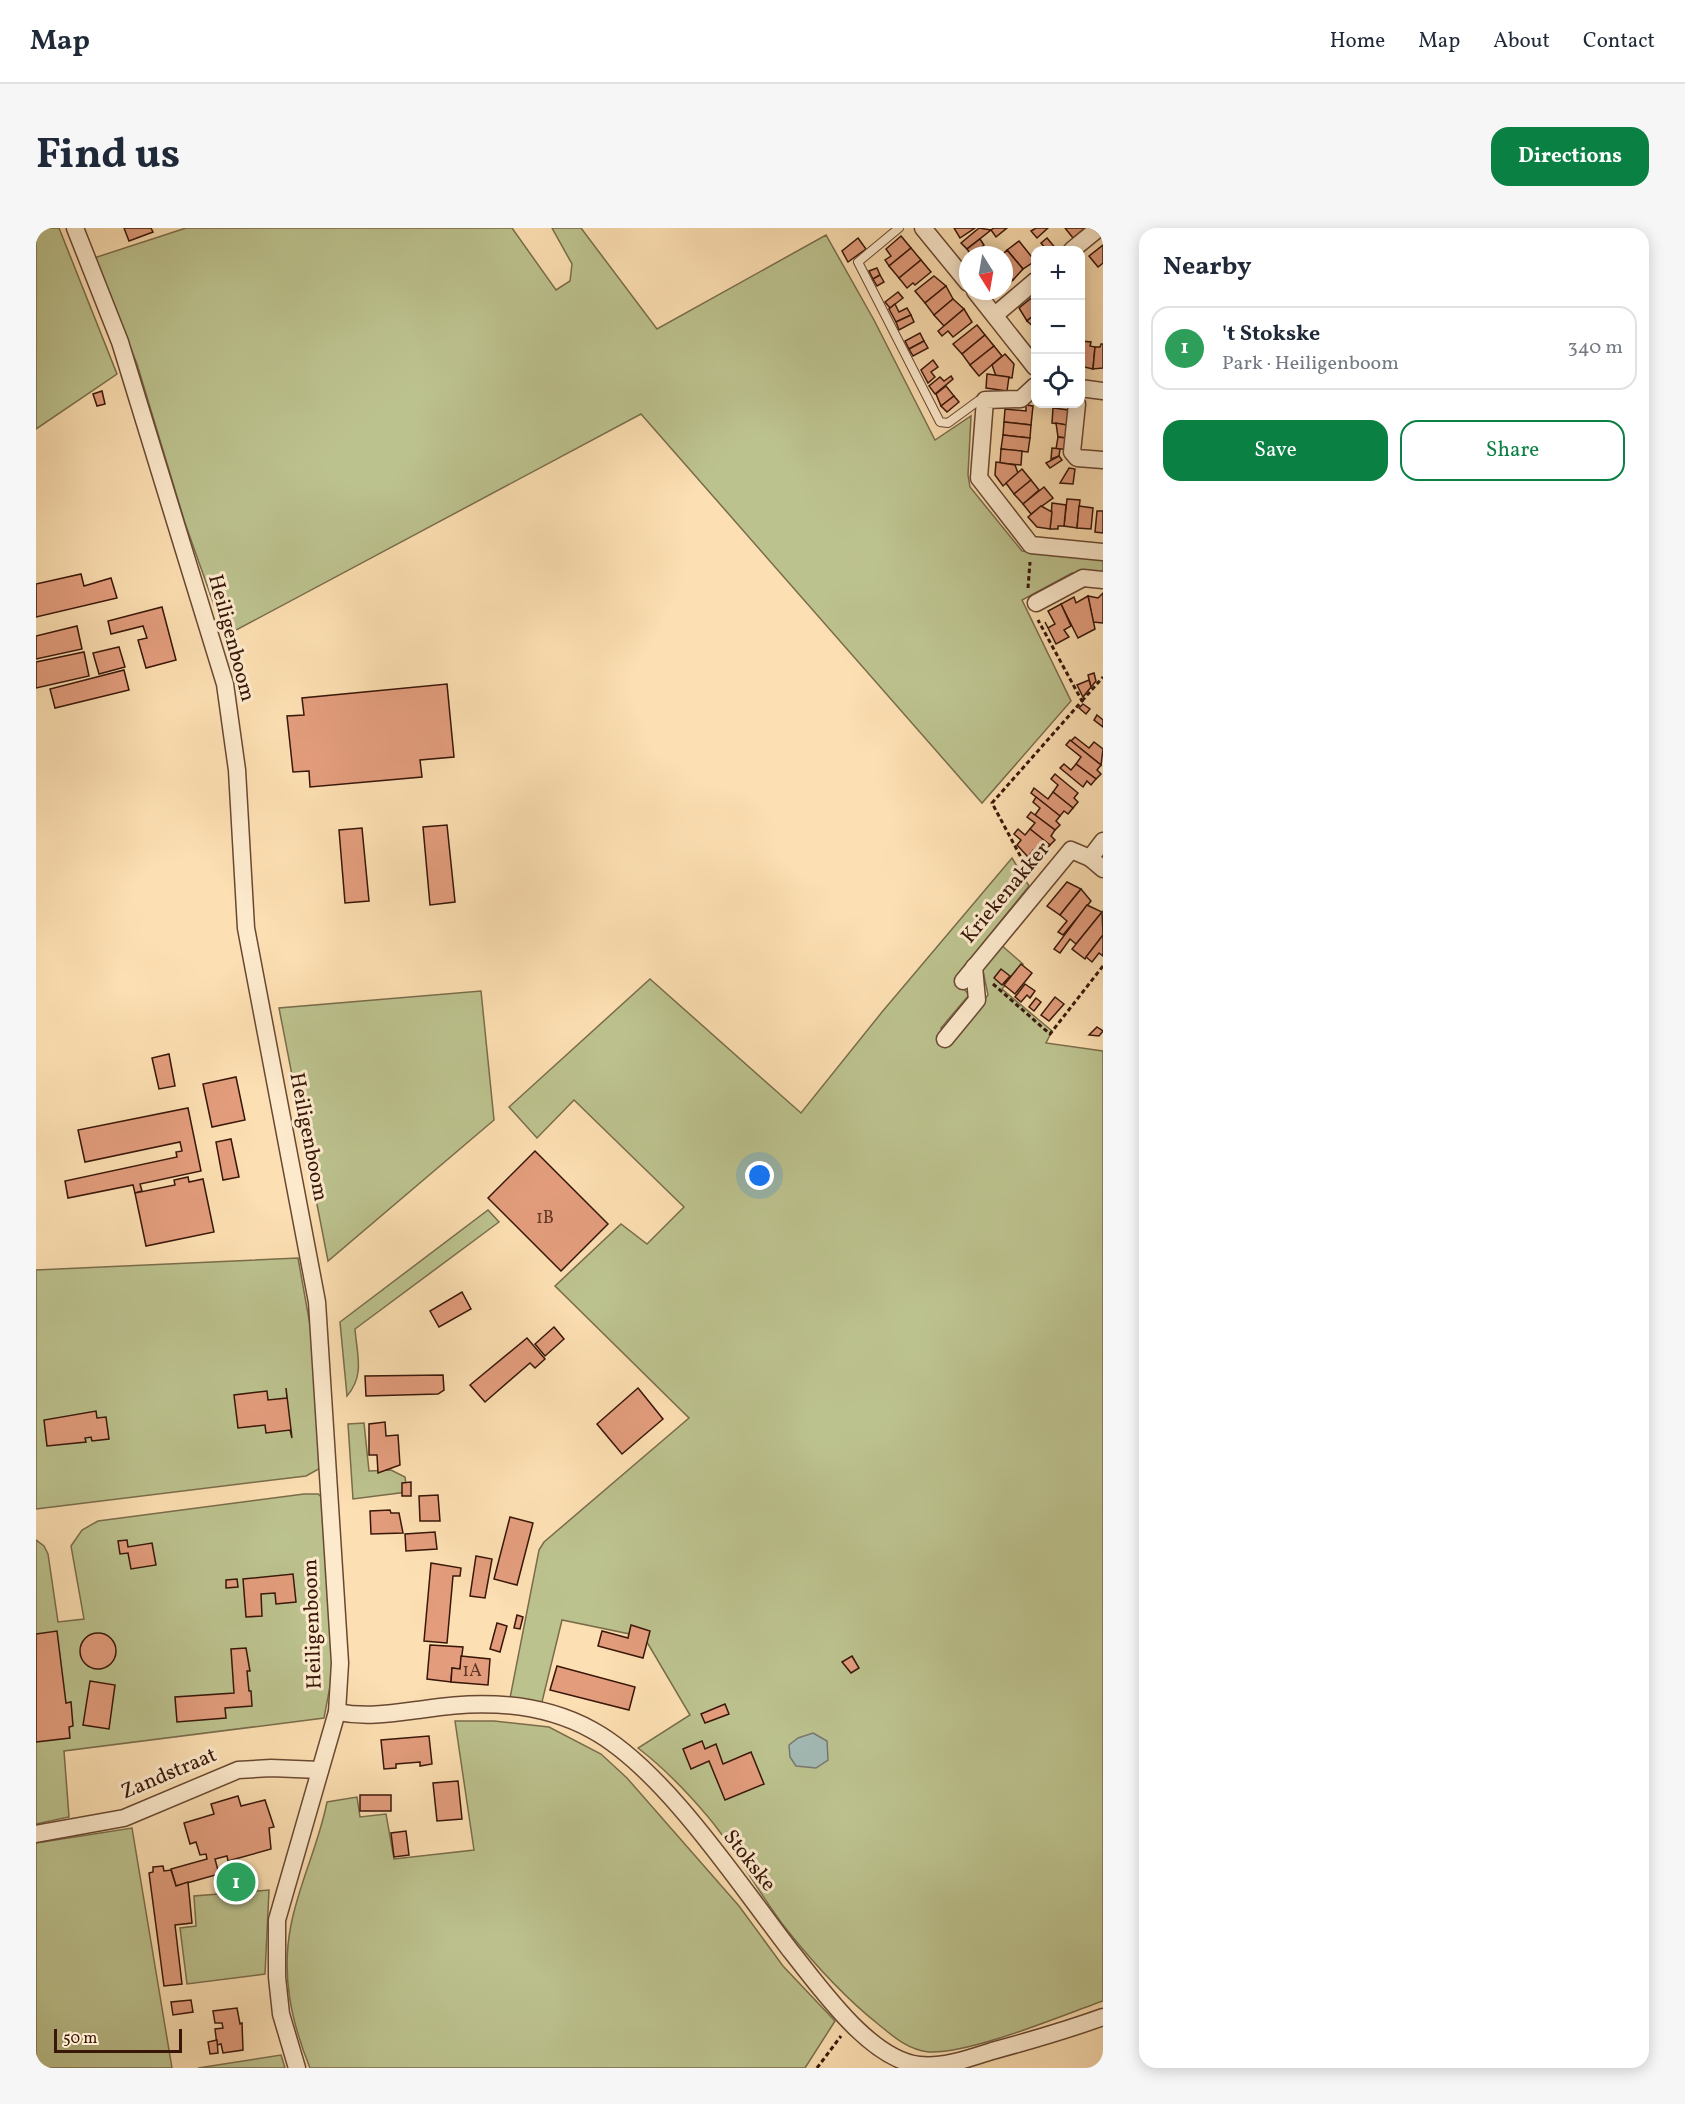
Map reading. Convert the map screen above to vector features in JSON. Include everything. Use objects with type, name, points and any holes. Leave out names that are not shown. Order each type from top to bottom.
[{"type":"street","name":"Heiligenboom","points":[[75,228],[123,350],[225,684],[237,770],[246,928],[317,1302],[340,1662],[338,1712],[277,1920],[277,1977],[281,2014],[297,2068]]},
{"type":"street","points":[[923,228],[959,272]]},
{"type":"street","points":[[1077,246],[1100,228]]},
{"type":"street","points":[[995,315],[1031,284]]},
{"type":"street","points":[[982,300],[1031,361]]},
{"type":"street","points":[[1085,389],[1103,391]]},
{"type":"street","points":[[1031,390],[1021,399],[985,400],[980,478],[1031,545],[1103,552]]},
{"type":"street","points":[[1077,408],[1072,452],[1077,458],[1103,460]]},
{"type":"street","points":[[1033,604],[1083,578],[1103,580]]},
{"type":"street","name":"Kriekenakker","points":[[963,981],[1071,850],[1097,863],[1103,842]]},
{"type":"street","points":[[945,1039],[977,1000],[974,967]]},
{"type":"street","name":"Stokske","points":[[338,1712],[374,1716],[453,1705],[512,1706],[559,1715],[606,1738],[625,1752],[669,1796],[819,1986],[851,2022],[893,2057],[919,2065],[956,2061],[1103,2017]]},
{"type":"street","name":"Zandstraat","points":[[36,1834],[124,1818],[238,1770],[271,1768],[320,1770]]},
{"type":"lane","points":[[898,228],[858,262],[940,422],[948,423],[978,401],[985,400]]},
{"type":"path","points":[[1031,545],[1033,604],[1082,701]]},
{"type":"path","points":[[1043,885],[1029,874],[993,803],[1103,677]]},
{"type":"path","points":[[974,967],[1050,1034],[1103,966]]},
{"type":"path","points":[[817,2068],[851,2022]]},
{"type":"green space","points":[[36,228],[59,228],[117,374],[36,429]]},
{"type":"green space","points":[[186,228],[512,228],[556,290],[570,281],[572,264],[552,228],[581,228],[657,329],[826,235],[874,320],[935,440],[971,416],[968,475],[970,487],[1022,551],[1103,560],[1103,575],[1072,573],[1022,600],[1071,701],[982,803],[641,414],[225,636],[185,523],[137,364],[94,258]]},
{"type":"green space","points":[[1012,858],[1029,886],[955,978],[969,995],[941,1028],[959,1033],[988,995],[982,966],[1000,944],[1023,964],[1002,989],[1052,1031],[1046,1043],[1103,1051],[1103,2001],[991,2041],[947,2051],[929,2052],[914,2049],[896,2038],[865,2014],[830,1980],[787,1930],[709,1818],[675,1781],[638,1748],[690,1715],[644,1637],[562,1620],[541,1706],[509,1703],[539,1550],[544,1542],[689,1418],[555,1286],[621,1224],[647,1244],[684,1207],[574,1100],[537,1138],[509,1107],[650,979],[801,1113],[882,1012]]},
{"type":"green space","points":[[481,991],[494,1120],[328,1261],[279,1008]]},
{"type":"green space","points":[[488,1210],[499,1222],[355,1329],[358,1372],[353,1388],[347,1396],[340,1322]]},
{"type":"green space","points":[[298,1258],[312,1336],[324,1466],[306,1476],[36,1509],[36,1270]]},
{"type":"green space","points":[[364,1423],[369,1471],[391,1470],[405,1477],[407,1492],[353,1499],[348,1424]]},
{"type":"green space","points":[[318,1494],[324,1499],[335,1660],[324,1718],[64,1751],[69,1817],[36,1824],[36,1540],[44,1546],[48,1554],[58,1622],[84,1619],[71,1546],[82,1530],[98,1521]]},
{"type":"green space","points":[[455,1721],[494,1721],[549,1727],[601,1754],[627,1778],[739,1906],[783,1966],[835,2021],[805,2068],[310,2068],[293,2015],[288,1980],[288,1944],[295,1909],[327,1802],[357,1797],[360,1817],[386,1814],[394,1859],[474,1850]]},
{"type":"green space","points":[[132,1828],[172,2068],[36,2068],[36,1843]]},
{"type":"green space","points":[[269,1890],[265,1974],[187,1984],[180,1928],[196,1926],[194,1896]]},
{"type":"green space","points":[[281,2055],[285,2068],[198,2068]]},
{"type":"water","points":[[813,1733],[827,1741],[828,1760],[816,1768],[796,1766],[790,1757],[789,1745],[798,1738]]},
{"type":"building","points":[[124,228],[151,228],[153,232],[129,241]]},
{"type":"building","points":[[954,228],[975,228],[960,238]]},
{"type":"building","points":[[979,228],[991,230],[971,246],[964,246],[961,243]]},
{"type":"building","points":[[1007,228],[996,237],[991,230]]},
{"type":"building","points":[[1036,228],[1048,228],[1037,238],[1031,231]]},
{"type":"building","points":[[1065,228],[1085,228],[1073,238]]},
{"type":"building","points":[[901,236],[911,248],[889,266],[885,260],[891,256],[886,249]]},
{"type":"building","points":[[858,238],[866,249],[848,262],[842,251]]},
{"type":"building","points":[[1047,238],[1054,246],[1044,246],[1041,243]]},
{"type":"building","points":[[980,239],[984,245],[983,246],[971,246]]},
{"type":"building","points":[[1019,241],[1031,256],[1031,264],[1023,269],[1013,257],[1012,246]]},
{"type":"building","points":[[1103,245],[1103,263],[1098,267],[1089,256]]},
{"type":"building","points":[[911,248],[921,260],[899,278],[889,266]]},
{"type":"building","points":[[1013,257],[1023,269],[1013,280]]},
{"type":"building","points":[[921,260],[931,272],[915,285],[913,283],[907,288],[899,278]]},
{"type":"building","points":[[877,268],[880,275],[873,279],[869,271]]},
{"type":"building","points":[[880,275],[884,282],[877,286],[873,279]]},
{"type":"building","points":[[934,276],[946,286],[925,303],[915,291]]},
{"type":"building","points":[[946,286],[953,299],[934,315],[925,303]]},
{"type":"building","points":[[898,292],[903,298],[890,308],[885,302]]},
{"type":"building","points":[[1031,298],[1031,318],[1027,321],[1019,308]]},
{"type":"building","points":[[953,299],[964,309],[944,326],[934,315]]},
{"type":"building","points":[[895,304],[899,312],[907,308],[911,315],[896,322],[889,309]]},
{"type":"building","points":[[964,309],[972,322],[953,337],[948,331],[942,336],[938,331]]},
{"type":"building","points":[[911,315],[914,322],[899,330],[896,322]]},
{"type":"building","points":[[977,325],[985,335],[962,354],[953,344]]},
{"type":"building","points":[[920,333],[924,341],[909,349],[905,341]]},
{"type":"building","points":[[985,335],[994,346],[970,365],[962,354]]},
{"type":"building","points":[[924,341],[928,348],[913,356],[909,349]]},
{"type":"building","points":[[1085,341],[1091,342],[1090,346],[1095,347],[1093,369],[1085,367]]},
{"type":"building","points":[[1103,344],[1103,368],[1093,369],[1095,347],[1100,347]]},
{"type":"building","points":[[994,346],[1002,356],[979,376],[970,365]]},
{"type":"building","points":[[1005,354],[1014,364],[1012,378],[996,376],[992,365]]},
{"type":"building","points":[[933,360],[938,367],[931,372],[935,377],[928,383],[921,370]]},
{"type":"building","points":[[987,374],[1009,377],[1007,391],[986,388]]},
{"type":"building","points":[[951,376],[953,379],[935,394],[929,386],[940,377],[944,381]]},
{"type":"building","points":[[946,386],[954,396],[941,406],[936,394]]},
{"type":"building","points":[[102,391],[105,404],[97,406],[93,394]]},
{"type":"building","points":[[954,396],[959,402],[947,412],[941,406]]},
{"type":"building","points":[[1026,405],[1033,408],[1031,425],[1004,422],[1005,409],[1026,411]]},
{"type":"building","points":[[1053,408],[1069,410],[1067,425],[1052,423]]},
{"type":"building","points":[[1004,422],[1031,425],[1030,438],[1003,435]]},
{"type":"building","points":[[1056,423],[1067,425],[1066,438],[1058,437]]},
{"type":"building","points":[[1003,435],[1030,438],[1028,452],[1001,449]]},
{"type":"building","points":[[1058,437],[1066,438],[1065,449],[1056,449]]},
{"type":"building","points":[[1052,448],[1060,449],[1059,456],[1051,459]]},
{"type":"building","points":[[1001,449],[1022,451],[1021,465],[1000,463]]},
{"type":"building","points":[[1059,456],[1062,460],[1050,468],[1046,463]]},
{"type":"building","points":[[996,462],[1015,465],[1018,473],[1003,486],[995,475]]},
{"type":"building","points":[[1069,468],[1075,469],[1073,484],[1060,483]]},
{"type":"building","points":[[1022,469],[1031,480],[1014,494],[1006,483]]},
{"type":"building","points":[[1031,480],[1039,490],[1023,504],[1014,494]]},
{"type":"building","points":[[1044,487],[1053,498],[1031,514],[1023,504]]},
{"type":"building","points":[[1067,499],[1080,500],[1077,528],[1064,526]]},
{"type":"building","points":[[1052,503],[1066,505],[1064,526],[1058,526],[1058,529],[1050,529]]},
{"type":"building","points":[[1041,506],[1052,512],[1050,529],[1037,527],[1028,517]]},
{"type":"building","points":[[1079,506],[1093,508],[1091,529],[1077,528]]},
{"type":"building","points":[[1097,511],[1103,511],[1103,533],[1095,532]]},
{"type":"building","points":[[81,574],[84,586],[111,578],[117,598],[36,617],[36,584]]},
{"type":"building","points":[[1103,593],[1103,623],[1093,622],[1088,596],[1098,598]]},
{"type":"building","points":[[1088,596],[1095,629],[1078,638],[1061,604],[1074,597],[1076,603]]},
{"type":"building","points":[[1061,604],[1071,626],[1064,630],[1069,637],[1056,644],[1048,628],[1055,624],[1048,611]]},
{"type":"building","points":[[162,607],[176,660],[146,668],[138,640],[147,638],[143,626],[111,634],[108,621]]},
{"type":"building","points":[[77,626],[82,649],[36,659],[36,636]]},
{"type":"building","points":[[119,647],[125,667],[99,674],[93,653]]},
{"type":"building","points":[[84,652],[89,676],[36,688],[36,662]]},
{"type":"building","points":[[124,670],[129,690],[55,708],[50,689]]},
{"type":"building","points":[[1094,673],[1096,681],[1091,687],[1088,675]]},
{"type":"building","points":[[1089,680],[1091,687],[1083,697],[1077,685]]},
{"type":"building","points":[[447,684],[454,757],[420,760],[422,777],[310,787],[309,771],[293,772],[287,716],[304,715],[302,698]]},
{"type":"building","points":[[1083,704],[1090,709],[1086,714],[1079,708]]},
{"type":"building","points":[[1097,715],[1103,720],[1103,727],[1094,720]]},
{"type":"building","points":[[1075,737],[1089,748],[1094,742],[1103,749],[1101,765],[1071,741]]},
{"type":"building","points":[[1070,740],[1101,765],[1097,770],[1101,774],[1096,779],[1076,764],[1081,757],[1066,745]]},
{"type":"building","points":[[1064,764],[1071,770],[1076,764],[1096,779],[1091,785],[1087,781],[1083,787],[1060,768]]},
{"type":"building","points":[[1055,774],[1078,793],[1074,798],[1078,802],[1073,808],[1053,792],[1058,785],[1051,779]]},
{"type":"building","points":[[1034,788],[1048,799],[1053,792],[1073,808],[1068,814],[1064,811],[1060,816],[1031,793]]},
{"type":"building","points":[[1036,797],[1060,816],[1056,821],[1060,825],[1055,830],[1035,815],[1040,808],[1033,802]]},
{"type":"building","points":[[1031,812],[1055,830],[1051,836],[1055,840],[1050,845],[1030,829],[1035,823],[1027,817]]},
{"type":"building","points":[[447,825],[455,902],[430,905],[423,827]]},
{"type":"building","points":[[362,828],[369,901],[345,903],[339,830]]},
{"type":"building","points":[[1018,829],[1025,835],[1030,829],[1050,845],[1045,851],[1041,847],[1037,853],[1033,850],[1028,857],[1017,845],[1021,840],[1014,834]]},
{"type":"building","points":[[1067,882],[1081,889],[1060,915],[1047,906]]},
{"type":"building","points":[[1081,889],[1091,901],[1063,935],[1058,932],[1067,921],[1060,915]]},
{"type":"building","points":[[1087,905],[1102,912],[1076,944],[1070,939],[1060,953],[1054,949]]},
{"type":"building","points":[[1102,912],[1103,935],[1085,959],[1072,949]]},
{"type":"building","points":[[1103,935],[1103,956],[1099,953],[1092,962],[1086,957]]},
{"type":"building","points":[[1021,964],[1032,973],[1015,994],[1004,985]]},
{"type":"building","points":[[1001,969],[1010,976],[1002,985],[994,978]]},
{"type":"building","points":[[1025,984],[1035,991],[1030,998],[1027,995],[1021,1002],[1015,997]]},
{"type":"building","points":[[1055,997],[1064,1004],[1049,1021],[1041,1015]]},
{"type":"building","points":[[1036,998],[1041,1002],[1034,1011],[1029,1007]]},
{"type":"building","points":[[1097,1027],[1103,1031],[1099,1036],[1089,1035]]},
{"type":"building","points":[[169,1054],[175,1086],[159,1089],[152,1058]]},
{"type":"building","points":[[236,1077],[245,1120],[212,1127],[203,1084]]},
{"type":"building","points":[[188,1108],[201,1171],[140,1184],[142,1191],[135,1193],[133,1185],[68,1198],[65,1181],[177,1157],[176,1152],[182,1151],[180,1142],[85,1162],[78,1130]]},
{"type":"building","points":[[231,1139],[239,1177],[223,1180],[216,1142]]},
{"type":"building","points":[[535,1151],[608,1224],[561,1271],[488,1198]]},
{"type":"building","points":[[188,1177],[189,1182],[203,1179],[214,1232],[146,1246],[135,1193],[175,1185],[174,1180]]},
{"type":"building","points":[[462,1292],[471,1309],[439,1327],[430,1311]]},
{"type":"building","points":[[554,1327],[564,1339],[545,1356],[535,1344]]},
{"type":"building","points":[[527,1338],[545,1359],[535,1368],[530,1363],[485,1402],[470,1385]]},
{"type":"building","points":[[443,1375],[444,1390],[438,1394],[366,1396],[365,1376]]},
{"type":"building","points":[[286,1388],[292,1438],[290,1430],[266,1433],[265,1425],[238,1428],[234,1395],[267,1391],[268,1400],[287,1398]]},
{"type":"building","points":[[638,1388],[663,1419],[622,1454],[597,1424]]},
{"type":"building","points":[[96,1411],[97,1418],[106,1417],[109,1439],[92,1441],[91,1437],[85,1438],[86,1442],[47,1446],[44,1420]]},
{"type":"building","points":[[385,1422],[386,1436],[398,1435],[400,1465],[378,1473],[377,1455],[369,1455],[369,1424]]},
{"type":"building","points":[[411,1482],[411,1496],[402,1496],[402,1483]]},
{"type":"building","points":[[438,1495],[440,1521],[420,1521],[419,1496]]},
{"type":"building","points":[[390,1510],[391,1513],[399,1513],[403,1533],[371,1534],[370,1511]]},
{"type":"building","points":[[510,1517],[533,1523],[517,1585],[494,1579]]},
{"type":"building","points":[[435,1532],[437,1549],[406,1551],[405,1534]]},
{"type":"building","points":[[127,1540],[128,1547],[152,1543],[156,1565],[131,1569],[128,1553],[120,1554],[118,1541]]},
{"type":"building","points":[[476,1556],[492,1559],[485,1598],[470,1596]]},
{"type":"building","points":[[431,1563],[461,1568],[460,1576],[453,1576],[447,1643],[424,1641]]},
{"type":"building","points":[[293,1574],[296,1602],[276,1604],[275,1593],[261,1594],[262,1616],[246,1617],[243,1579]]},
{"type":"building","points":[[237,1579],[238,1587],[226,1588],[226,1580]]},
{"type":"building","points":[[517,1615],[523,1617],[520,1629],[514,1628]]},
{"type":"building","points":[[497,1623],[507,1626],[500,1652],[490,1649]]},
{"type":"building","points":[[631,1625],[650,1631],[643,1658],[598,1646],[602,1631],[628,1638]]},
{"type":"building","points":[[57,1631],[66,1703],[71,1702],[73,1726],[69,1727],[70,1738],[36,1742],[36,1634]]},
{"type":"building","points":[[98,1633],[111,1638],[116,1651],[111,1664],[98,1669],[85,1664],[80,1651],[85,1638]]},
{"type":"building","points":[[430,1645],[463,1647],[460,1669],[452,1668],[451,1682],[427,1679]]},
{"type":"building","points":[[246,1648],[252,1706],[225,1708],[226,1718],[177,1722],[175,1697],[234,1693],[231,1649]]},
{"type":"building","points":[[461,1656],[490,1659],[488,1685],[451,1682],[452,1668],[460,1669]]},
{"type":"building","points":[[852,1656],[859,1668],[851,1673],[842,1662]]},
{"type":"building","points":[[557,1666],[635,1687],[629,1710],[550,1690]]},
{"type":"building","points":[[90,1681],[115,1685],[109,1729],[83,1725]]},
{"type":"building","points":[[725,1704],[729,1714],[705,1723],[701,1714]]},
{"type":"building","points":[[429,1736],[432,1764],[420,1766],[420,1762],[396,1764],[396,1768],[384,1769],[381,1740]]},
{"type":"building","points":[[702,1741],[705,1749],[716,1744],[723,1764],[751,1752],[764,1784],[725,1800],[709,1761],[691,1769],[683,1749]]},
{"type":"building","points":[[458,1781],[462,1819],[437,1821],[433,1783]]},
{"type":"building","points":[[360,1795],[391,1795],[391,1811],[360,1811]]},
{"type":"building","points":[[238,1796],[241,1806],[265,1800],[274,1827],[269,1828],[271,1849],[228,1861],[227,1856],[215,1859],[219,1874],[176,1886],[171,1869],[207,1859],[206,1854],[200,1855],[196,1842],[190,1844],[184,1823],[214,1814],[211,1804]]},
{"type":"building","points":[[406,1831],[409,1855],[394,1857],[391,1833]]},
{"type":"building","points":[[163,1866],[164,1871],[171,1870],[176,1886],[188,1882],[192,1923],[175,1925],[182,1984],[164,1986],[149,1873],[153,1872],[153,1867]]},
{"type":"building","points":[[191,2000],[193,2012],[173,2015],[171,2002]]},
{"type":"building","points":[[237,2008],[240,2024],[242,2023],[243,2050],[223,2053],[221,2044],[217,2045],[215,2029],[223,2028],[222,2023],[215,2023],[213,2011]]},
{"type":"building","points":[[217,2040],[218,2053],[210,2054],[208,2042]]},
{"type":"place","name":"'t Stokske","points":[[236,1882]]}]
